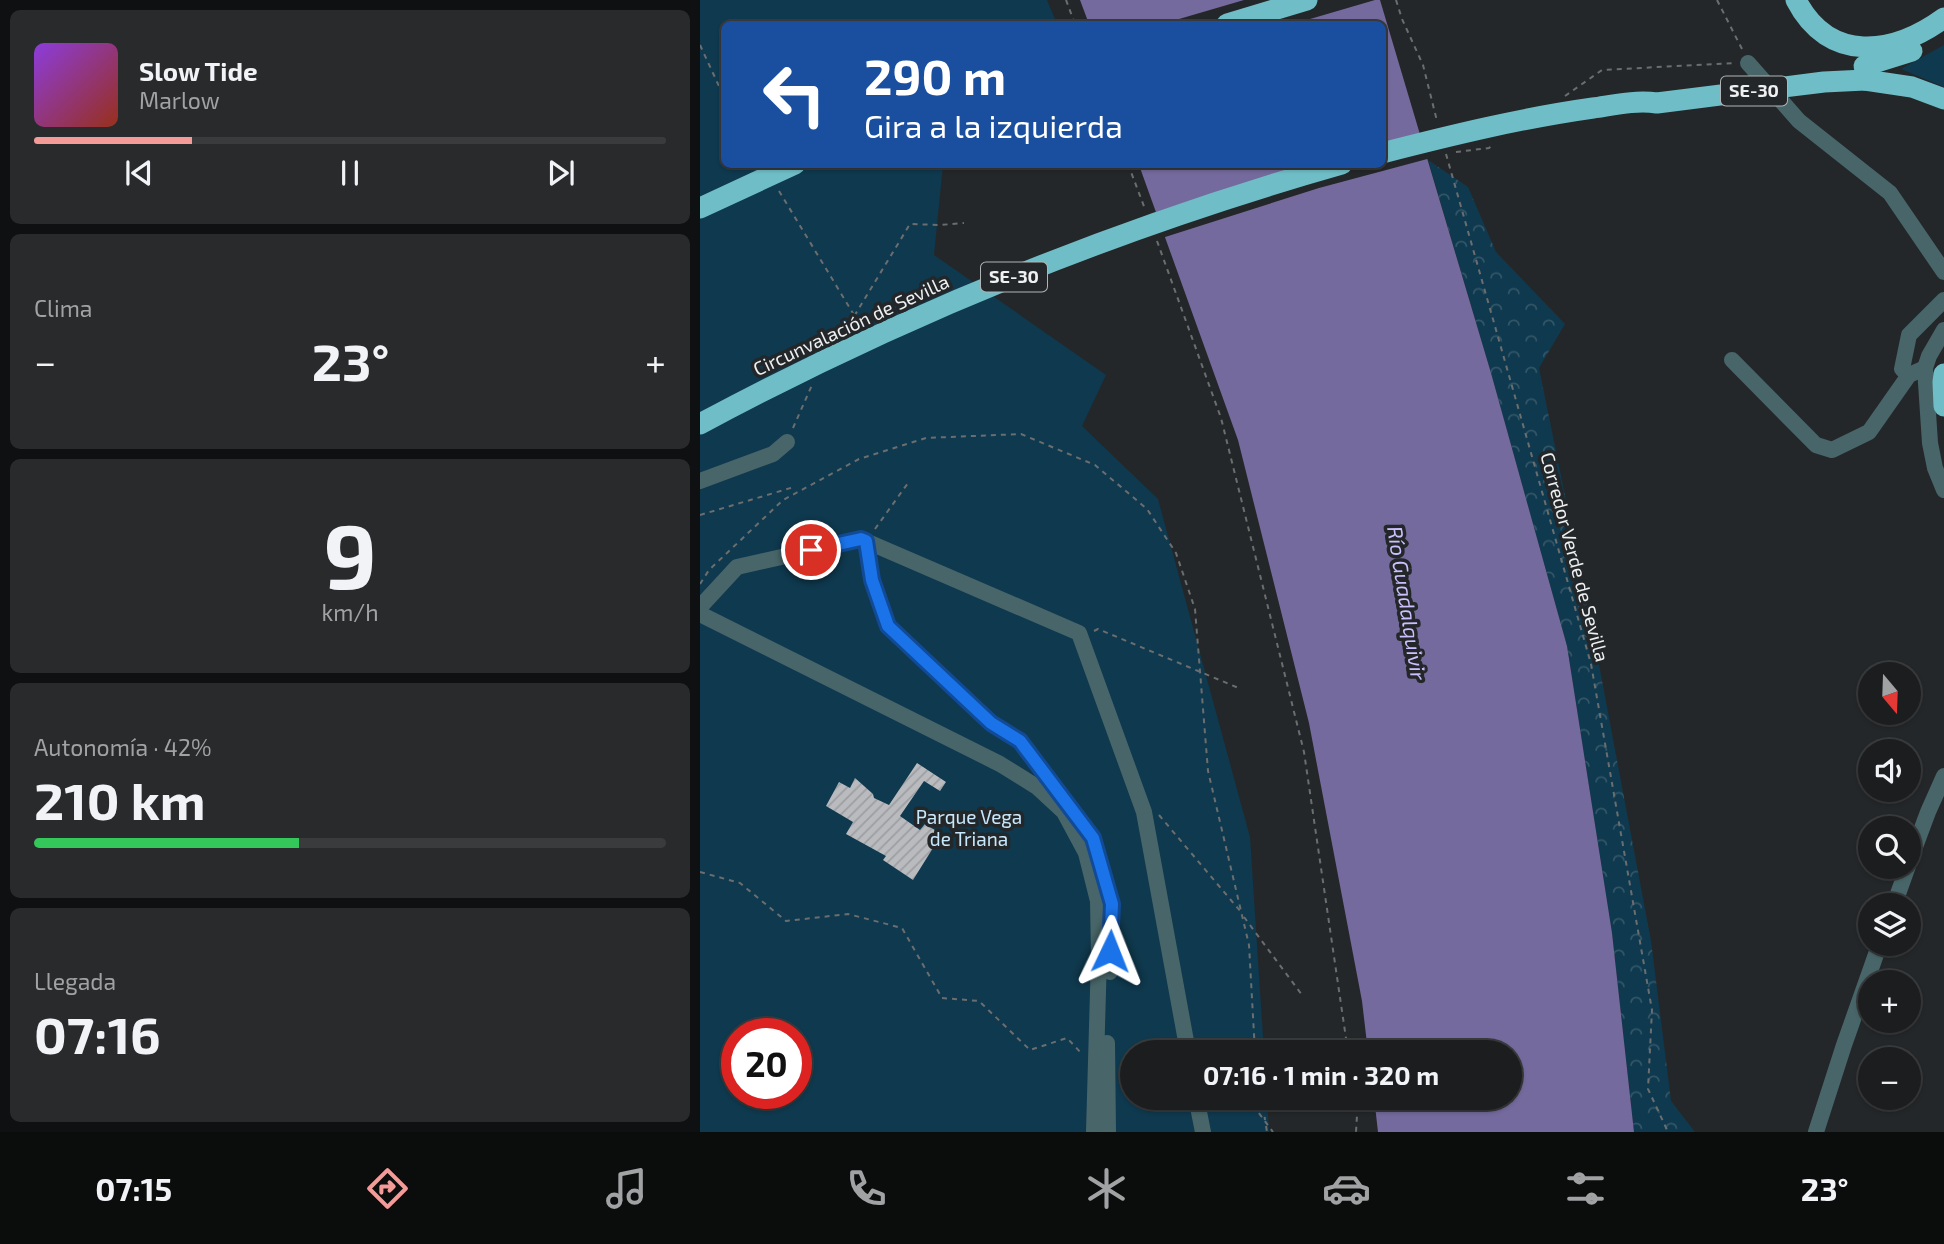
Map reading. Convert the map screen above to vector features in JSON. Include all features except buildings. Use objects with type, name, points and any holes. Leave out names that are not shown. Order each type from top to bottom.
[{"type":"highway","points":[[1237,21],[1307,0]]},
{"type":"highway","points":[[1796,0],[1809,20],[1828,37],[1840,43],[1864,48],[1910,39],[1944,18]]},
{"type":"highway","points":[[1865,73],[1944,33]]},
{"type":"highway","name":"SE-30","points":[[1386,152],[1557,113],[1642,101],[1657,103],[1824,82],[1865,73],[1944,99]]},
{"type":"highway","points":[[700,208],[786,168]]},
{"type":"highway","name":"Circunvalación de Sevilla","points":[[700,424],[856,346],[1029,271],[1133,231],[1329,168]]},
{"type":"highway","points":[[1934,371],[1943,382],[1944,406]]},
{"type":"street","points":[[1748,63],[1799,121],[1890,193],[1944,272]]},
{"type":"street","points":[[1909,375],[1902,369],[1909,335],[1944,300]]},
{"type":"street","points":[[1944,330],[1929,356],[1934,371],[1930,443],[1935,468],[1944,490]]},
{"type":"street","points":[[1732,360],[1816,445],[1832,450],[1868,432],[1909,375],[1934,371]]},
{"type":"street","points":[[700,481],[773,454],[788,442]]},
{"type":"street","points":[[700,607],[737,568],[861,539],[1079,633],[1145,818],[1186,1040]]},
{"type":"street","points":[[866,541],[872,580],[888,626],[991,723],[1020,741],[1093,838],[1112,904],[1107,1046],[1108,1132]]},
{"type":"street","points":[[700,614],[1000,764],[1037,787],[1063,812],[1086,853],[1098,901],[1094,1132]]},
{"type":"street","points":[[1921,829],[1944,776]]},
{"type":"street","points":[[1816,1132],[1875,956]]},
{"type":"street","points":[[1199,1110],[1203,1132]]},
{"type":"path","points":[[1066,0],[1074,21]]},
{"type":"path","points":[[1396,0],[1423,65],[1439,128]]},
{"type":"path","points":[[1562,98],[1602,70],[1748,63],[1717,0]]},
{"type":"path","points":[[700,47],[721,91]]},
{"type":"path","points":[[1457,152],[1489,148],[1499,141]]},
{"type":"path","name":"Corredor Verde de Sevilla","points":[[1446,154],[1591,663],[1652,1010],[1648,1089],[1668,1132]]},
{"type":"path","points":[[1129,168],[1147,215]]},
{"type":"path","points":[[777,188],[855,316]]},
{"type":"path","points":[[842,335],[911,224],[964,223]]},
{"type":"path","points":[[1156,240],[1221,418],[1304,752],[1346,1040]]},
{"type":"path","points":[[788,442],[813,383]]},
{"type":"path","points":[[866,541],[908,482]]},
{"type":"path","points":[[700,515],[794,487]]},
{"type":"path","points":[[1080,635],[1098,629],[1241,689]]},
{"type":"path","points":[[1145,818],[1160,815],[1242,914],[1302,995]]},
{"type":"path","points":[[700,872],[740,883],[786,921],[848,914],[902,928],[942,998],[979,1001],[1030,1051],[1067,1038],[1096,1068]]},
{"type":"path","points":[[1256,1110],[1273,1132]]},
{"type":"path","points":[[1264,1110],[1267,1132]]},
{"type":"path","points":[[1356,1110],[1356,1132]]},
{"type":"green space","name":"Parque Vega de Triana","points":[[700,0],[1047,0],[1056,21],[721,21],[721,168],[943,168],[934,255],[1106,375],[1082,426],[1158,499],[1250,837],[1263,1040],[1120,1040],[1120,1110],[1268,1110],[1269,1132],[700,1132]]},
{"type":"green space","points":[[1944,45],[1944,87],[1901,69]]},
{"type":"green space","points":[[1428,160],[1468,187],[1496,252],[1565,324],[1539,368],[1594,638],[1651,941],[1671,1101],[1695,1132],[1634,1132],[1612,933],[1567,646]]},
{"type":"water","name":"Río Guadalquivir","points":[[1080,0],[1380,0],[1491,373],[1567,646],[1612,933],[1634,1132],[1378,1132],[1375,1110],[1522,1110],[1522,1040],[1367,1040],[1362,1001],[1309,723],[1238,440],[1140,168],[1386,168],[1386,21],[1088,21]]},
{"type":"pier","points":[[1244,0],[1375,0],[1303,21],[1172,21]]},
{"type":"pier","points":[[1424,134],[1431,158],[1319,188],[1162,238],[1153,213],[1293,168],[1386,168],[1386,143]]},
{"type":"route","points":[[811,550],[861,539],[866,541],[872,580],[888,626],[991,723],[1020,741],[1093,838],[1112,904],[1110,951]]}]
